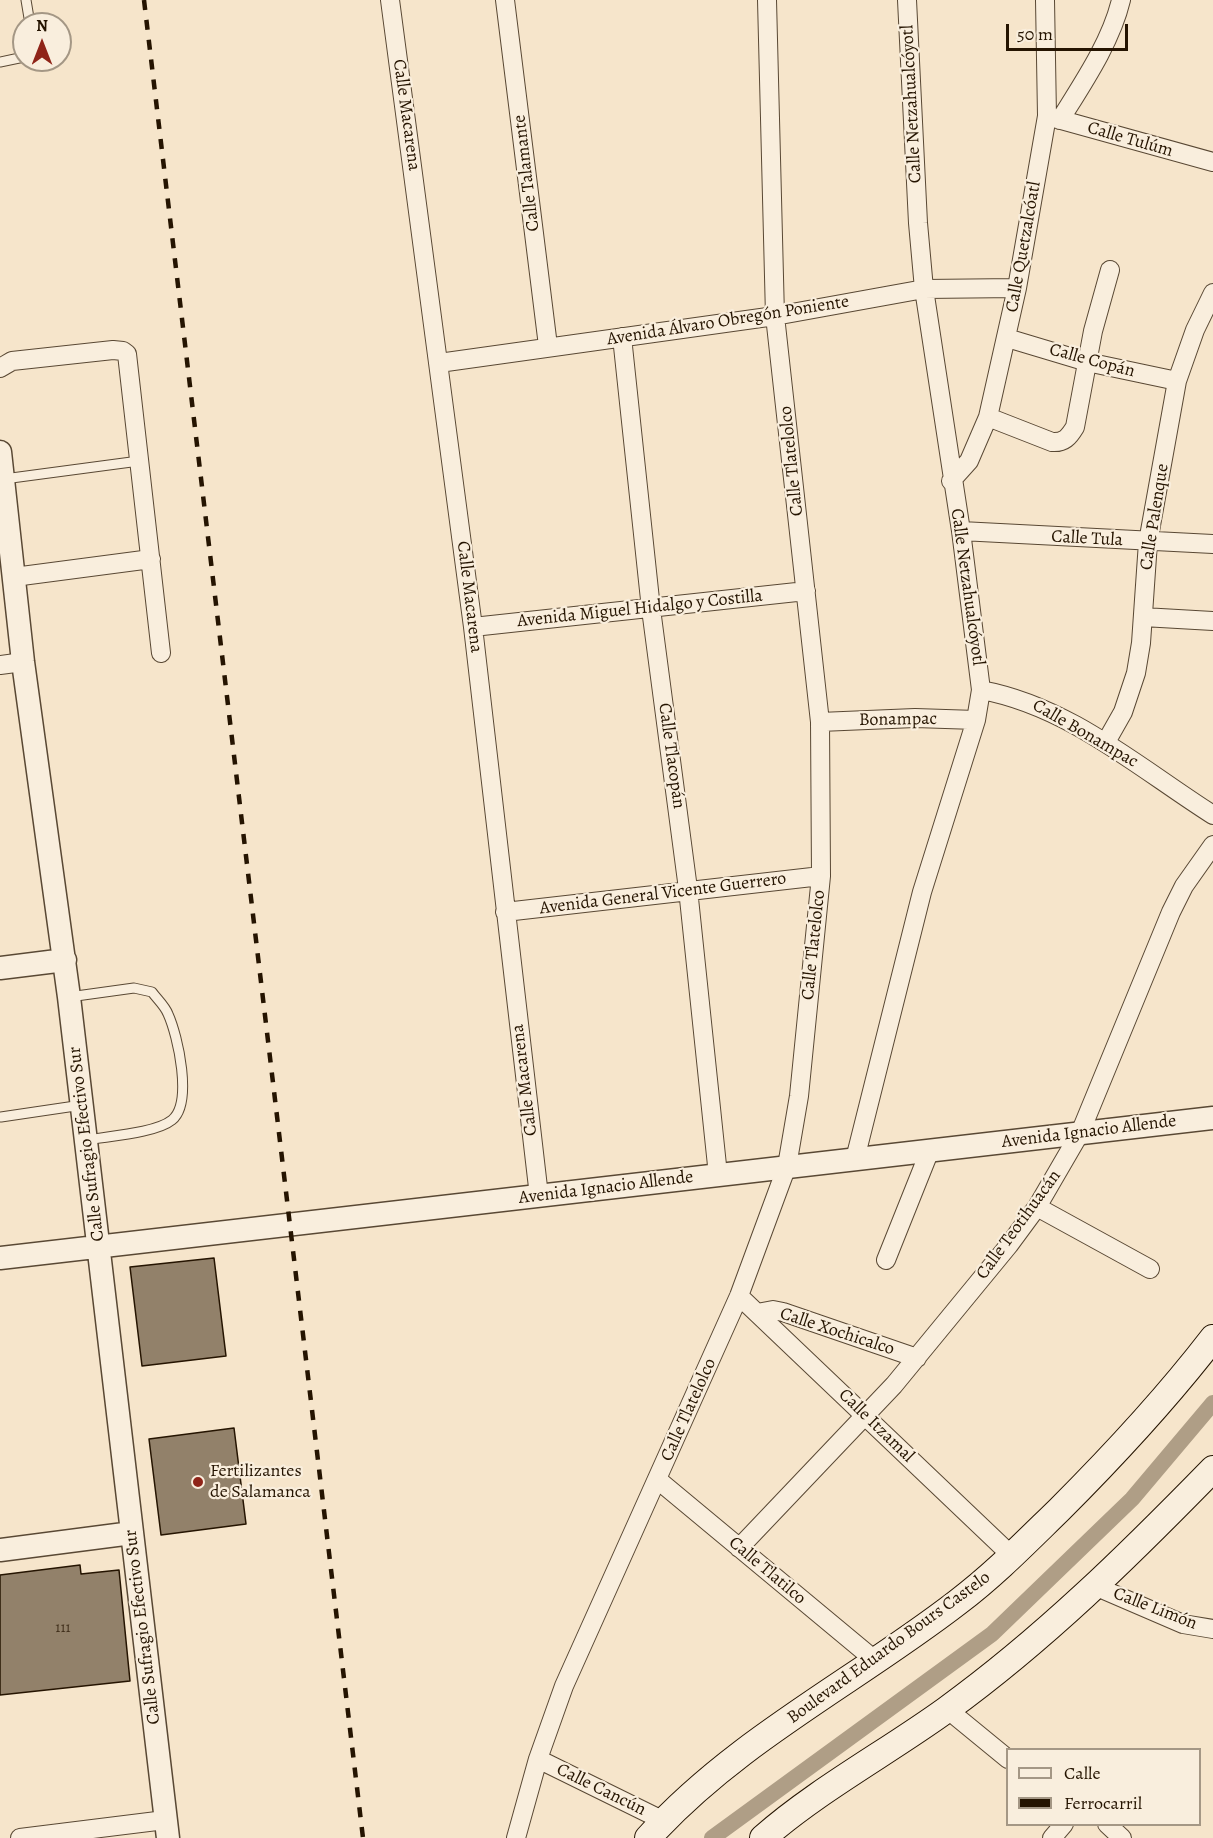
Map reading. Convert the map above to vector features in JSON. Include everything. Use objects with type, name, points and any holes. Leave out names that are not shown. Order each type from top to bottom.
[{"type":"main road","name":"Boulevard Eduardo Bours Castelo","points":[[656,1829],[753,1745],[877,1662],[957,1603],[1012,1556],[1130,1437],[1213,1338]]},
{"type":"main road","points":[[763,1838],[947,1709],[1097,1587],[1213,1469]]},
{"type":"street","name":"Calle Macarena","points":[[390,0],[473,627],[539,1196]]},
{"type":"street","name":"Calle Talamante","points":[[506,0],[548,346]]},
{"type":"street","name":"Calle Tlatelolco","points":[[516,1838],[538,1759],[569,1676],[739,1296],[787,1166],[799,1096],[821,876],[820,722],[775,316],[766,0]]},
{"type":"street","name":"Calle Netzahualcóyotl","points":[[855,1159],[922,892],[976,720],[981,690],[961,531],[951,481],[924,290],[918,223],[907,0]]},
{"type":"street","name":"Calle Quetzalcóatl","points":[[951,481],[969,460],[988,417],[1053,118],[1045,0]]},
{"type":"street","points":[[1053,118],[1082,86],[1109,32],[1121,0]]},
{"type":"street","name":"Calle Tulúm","points":[[1053,118],[1213,162]]},
{"type":"street","points":[[988,417],[1052,442],[1065,440],[1075,427],[1087,362],[1110,270]]},
{"type":"street","name":"Avenida Álvaro Obregón Poniente","points":[[439,363],[775,316],[924,290],[1017,288]]},
{"type":"street","name":"Calle Palenque","points":[[1106,742],[1123,712],[1136,674],[1143,617],[1148,542],[1177,381],[1195,330],[1213,292]]},
{"type":"street","name":"Calle Tlacopán","points":[[622,338],[651,609],[688,889],[718,1175]]},
{"type":"street","name":"Calle Copán","points":[[1007,338],[1087,362],[1177,381]]},
{"type":"street","points":[[4,360],[123,351],[127,354],[161,653]]},
{"type":"street","name":"Calle Sufragio Efectivo Sur","points":[[0,452],[23,662],[65,960],[87,1140],[166,1829]]},
{"type":"street","name":"Calle Tula","points":[[961,531],[1213,544]]},
{"type":"street","points":[[14,578],[151,559]]},
{"type":"street","name":"Avenida Miguel Hidalgo y Costilla","points":[[473,627],[806,591]]},
{"type":"street","points":[[1143,617],[1213,621]]},
{"type":"street","points":[[0,665],[23,662]]},
{"type":"street","name":"Calle Bonampac","points":[[981,690],[1030,702],[1106,742],[1213,815]]},
{"type":"street","name":"Bonampac","points":[[820,722],[915,718],[976,720]]},
{"type":"street","name":"Calle Teotihuacán","points":[[739,1548],[917,1358],[1037,1207],[1080,1133],[1171,912],[1184,886],[1213,845]]},
{"type":"street","name":"Avenida General Vicente Guerrero","points":[[505,912],[688,889],[821,876]]},
{"type":"street","points":[[0,968],[65,960]]},
{"type":"street","name":"Avenida Ignacio Allende","points":[[0,1258],[1213,1118]]},
{"type":"street","points":[[886,1260],[930,1150]]},
{"type":"street","points":[[1037,1207],[1150,1269]]},
{"type":"street","name":"Calle Itzamal","points":[[739,1296],[1012,1556]]},
{"type":"street","name":"Calle Xochicalco","points":[[757,1313],[773,1310],[783,1312],[917,1358]]},
{"type":"street","name":"Calle Tlatilco","points":[[658,1480],[877,1662]]},
{"type":"street","points":[[0,1550],[132,1533]]},
{"type":"street","name":"Calle Limón","points":[[1097,1587],[1183,1624],[1213,1629]]},
{"type":"street","points":[[947,1709],[1006,1757]]},
{"type":"street","name":"Calle Cancún","points":[[538,1759],[656,1829]]},
{"type":"street","points":[[1052,1838],[1062,1826]]},
{"type":"street","points":[[1109,1826],[1122,1838]]},
{"type":"street","points":[[20,1838],[166,1829]]},
{"type":"lane","points":[[4,479],[139,461]]},
{"type":"lane","points":[[69,997],[134,988],[152,992],[167,1012],[176,1040],[182,1078],[180,1111],[171,1121],[153,1128],[87,1140]]},
{"type":"lane","points":[[1,1117],[82,1105]]},
{"type":"building","points":[[214,1258],[226,1356],[142,1366],[130,1267]]},
{"type":"building","name":"Fertilizantes de Salamanca","points":[[234,1428],[246,1524],[161,1535],[149,1439]]},
{"type":"building","points":[[80,1565],[81,1574],[119,1570],[130,1681],[0,1695],[0,1575]]},
{"type":"waterway","points":[[712,1838],[992,1634],[1132,1499],[1213,1403]]},
{"type":"railway","points":[[144,0],[363,1838]]},
{"type":"place","name":"Fertilizantes de Salamanca","points":[[198,1482]]}]
